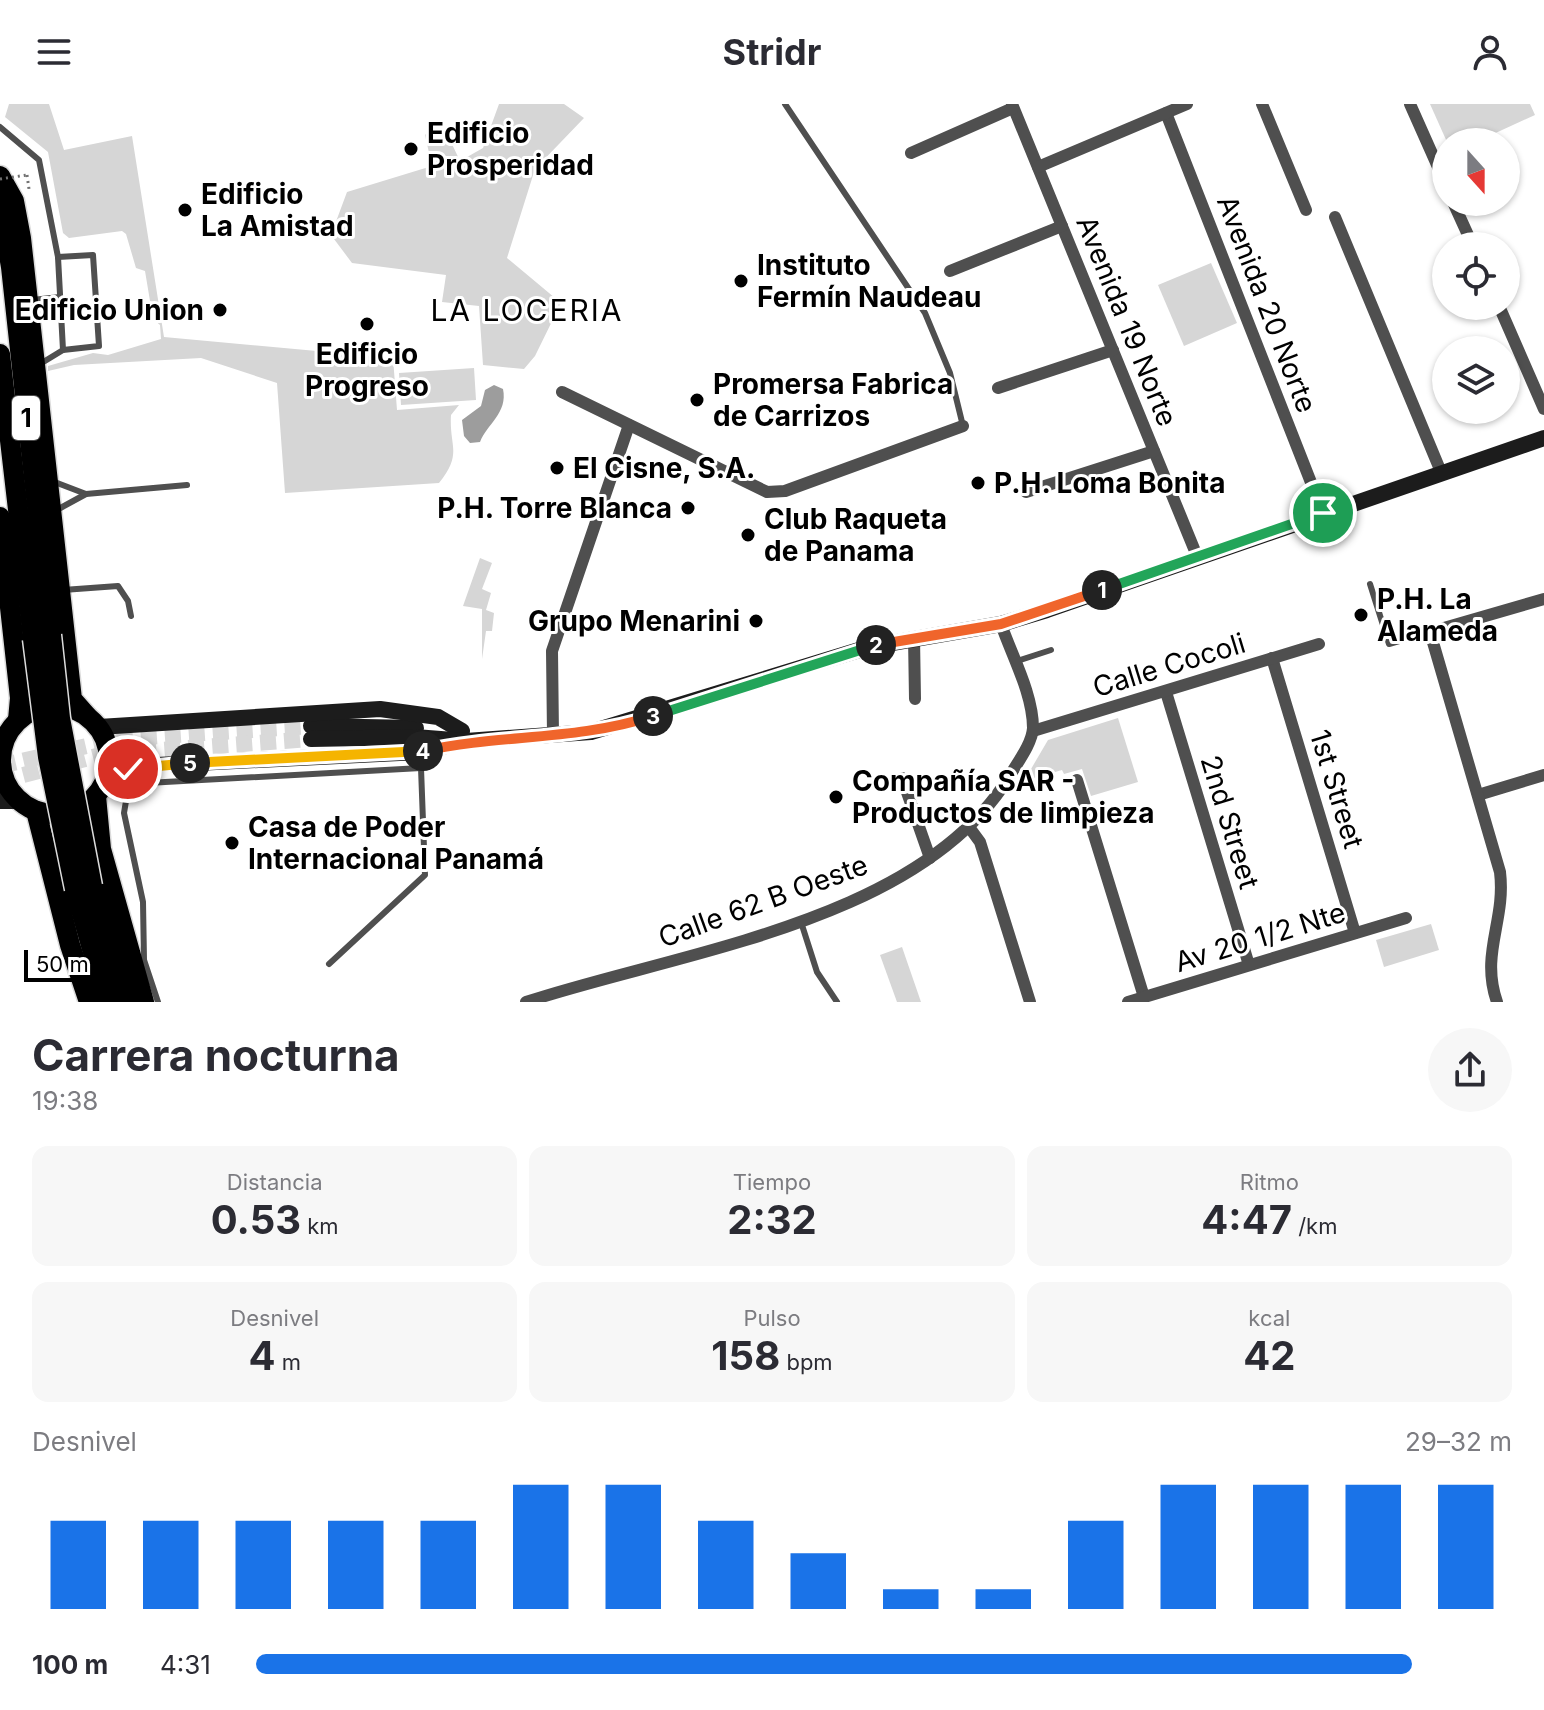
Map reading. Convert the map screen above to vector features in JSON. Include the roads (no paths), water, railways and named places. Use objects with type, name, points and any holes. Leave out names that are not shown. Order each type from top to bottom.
[{"type":"main road","points":[[0,178],[14,201],[30,300],[63,590],[41,633],[20,698],[18,720],[1,749],[3,777],[19,804],[84,887],[144,1002]]},
{"type":"main road","name":"1","points":[[0,202],[11,267],[41,633]]},
{"type":"main road","name":"1","points":[[0,354],[41,633],[60,718],[84,887],[107,1002]]},
{"type":"main road","points":[[311,732],[500,739],[616,727],[832,657],[914,637],[1001,624],[1544,438]]},
{"type":"main road","points":[[0,517],[41,633],[72,699],[93,722],[109,758],[98,792],[101,849],[84,887],[89,1002]]},
{"type":"main road","points":[[18,720],[33,710],[52,706],[70,708],[93,722],[380,709],[438,717],[464,736]]},
{"type":"main road","points":[[19,804],[67,813],[128,769],[157,765],[421,760],[464,736]]},
{"type":"main road","name":"1","points":[[84,887],[125,1002]]},
{"type":"street","points":[[1038,167],[1187,104]]},
{"type":"street","points":[[1262,104],[1306,210]]},
{"type":"street","points":[[1410,104],[1432,154]]},
{"type":"street","points":[[911,153],[1013,106]]},
{"type":"street","name":"Avenida 19 Norte","points":[[1013,106],[1197,556]]},
{"type":"street","name":"Avenida 20 Norte","points":[[1166,113],[1323,513]]},
{"type":"street","points":[[1335,217],[1441,472]]},
{"type":"street","points":[[950,271],[1062,226]]},
{"type":"street","points":[[1505,320],[1544,409]]},
{"type":"street","points":[[998,388],[1113,350]]},
{"type":"street","points":[[562,392],[767,492],[785,491],[963,426]]},
{"type":"street","points":[[553,735],[552,651],[629,425]]},
{"type":"street","points":[[1026,492],[1154,451]]},
{"type":"street","points":[[1497,1002],[1488,959],[1502,892],[1478,795],[1430,632],[1544,599]]},
{"type":"street","points":[[1001,624],[1030,708],[1033,731]]},
{"type":"street","points":[[914,637],[915,699]]},
{"type":"street","name":"Calle Cocoli","points":[[1033,731],[1319,644]]},
{"type":"street","name":"1st Street","points":[[1272,658],[1355,933]]},
{"type":"street","name":"2nd Street","points":[[1166,692],[1249,965]]},
{"type":"street","name":"Calle 62 B Oeste","points":[[526,1002],[589,986],[844,904],[930,858],[969,827],[997,795],[1033,731]]},
{"type":"street","points":[[1478,795],[1544,775]]},
{"type":"street","points":[[902,778],[930,858]]},
{"type":"street","points":[[1077,780],[1144,997]]},
{"type":"street","points":[[969,827],[980,842],[1030,1002]]},
{"type":"street","name":"Av 20 1/2 Nte","points":[[1128,1002],[1406,918]]},
{"type":"lane","points":[[785,104],[925,313],[950,373],[963,426]]},
{"type":"lane","points":[[0,127],[39,160],[58,257],[63,350]]},
{"type":"lane","points":[[37,366],[63,350],[99,346],[93,255],[58,257]]},
{"type":"lane","points":[[30,300],[60,297]]},
{"type":"lane","points":[[51,481],[86,494]]},
{"type":"lane","points":[[54,511],[86,494],[187,485]]},
{"type":"lane","points":[[1370,584],[1389,644],[1430,632]]},
{"type":"lane","points":[[63,590],[118,586],[128,601],[131,616]]},
{"type":"lane","points":[[1014,662],[1051,650]]},
{"type":"lane","points":[[158,1002],[144,960],[143,902],[124,813],[127,795],[147,783],[421,760],[425,875],[329,964]]},
{"type":"lane","points":[[800,919],[817,972],[837,1002]]},
{"type":"tunnel","points":[[0,766],[117,739],[311,726]]},
{"type":"tunnel","points":[[0,781],[104,754],[311,739]]},
{"type":"place","name":"Edificio Prosperidad","points":[[411,149]]},
{"type":"place","name":"Edificio La Amistad","points":[[185,210]]},
{"type":"place","name":"Instituto Fermín Naudeau","points":[[741,281]]},
{"type":"place","name":"Edificio Union","points":[[220,310]]},
{"type":"place","name":"Edificio Progreso","points":[[367,324]]},
{"type":"place","name":"Promersa Fabrica de Carrizos","points":[[697,400]]},
{"type":"place","name":"El Cisne, S.A.","points":[[557,468]]},
{"type":"place","name":"P.H. Loma Bonita","points":[[978,483]]},
{"type":"place","name":"P.H. Torre Blanca","points":[[688,508]]},
{"type":"place","name":"Club Raqueta de Panama","points":[[748,535]]},
{"type":"place","name":"P.H. La Alameda","points":[[1361,615]]},
{"type":"place","name":"Grupo Menarini","points":[[756,621]]},
{"type":"place","name":"Compañía SAR - Productos de limpieza","points":[[836,797]]},
{"type":"place","name":"Casa de Poder Internacional Panamá","points":[[232,843]]},
{"type":"district","name":"LA LOCERIA","points":[[527,311]]}]
